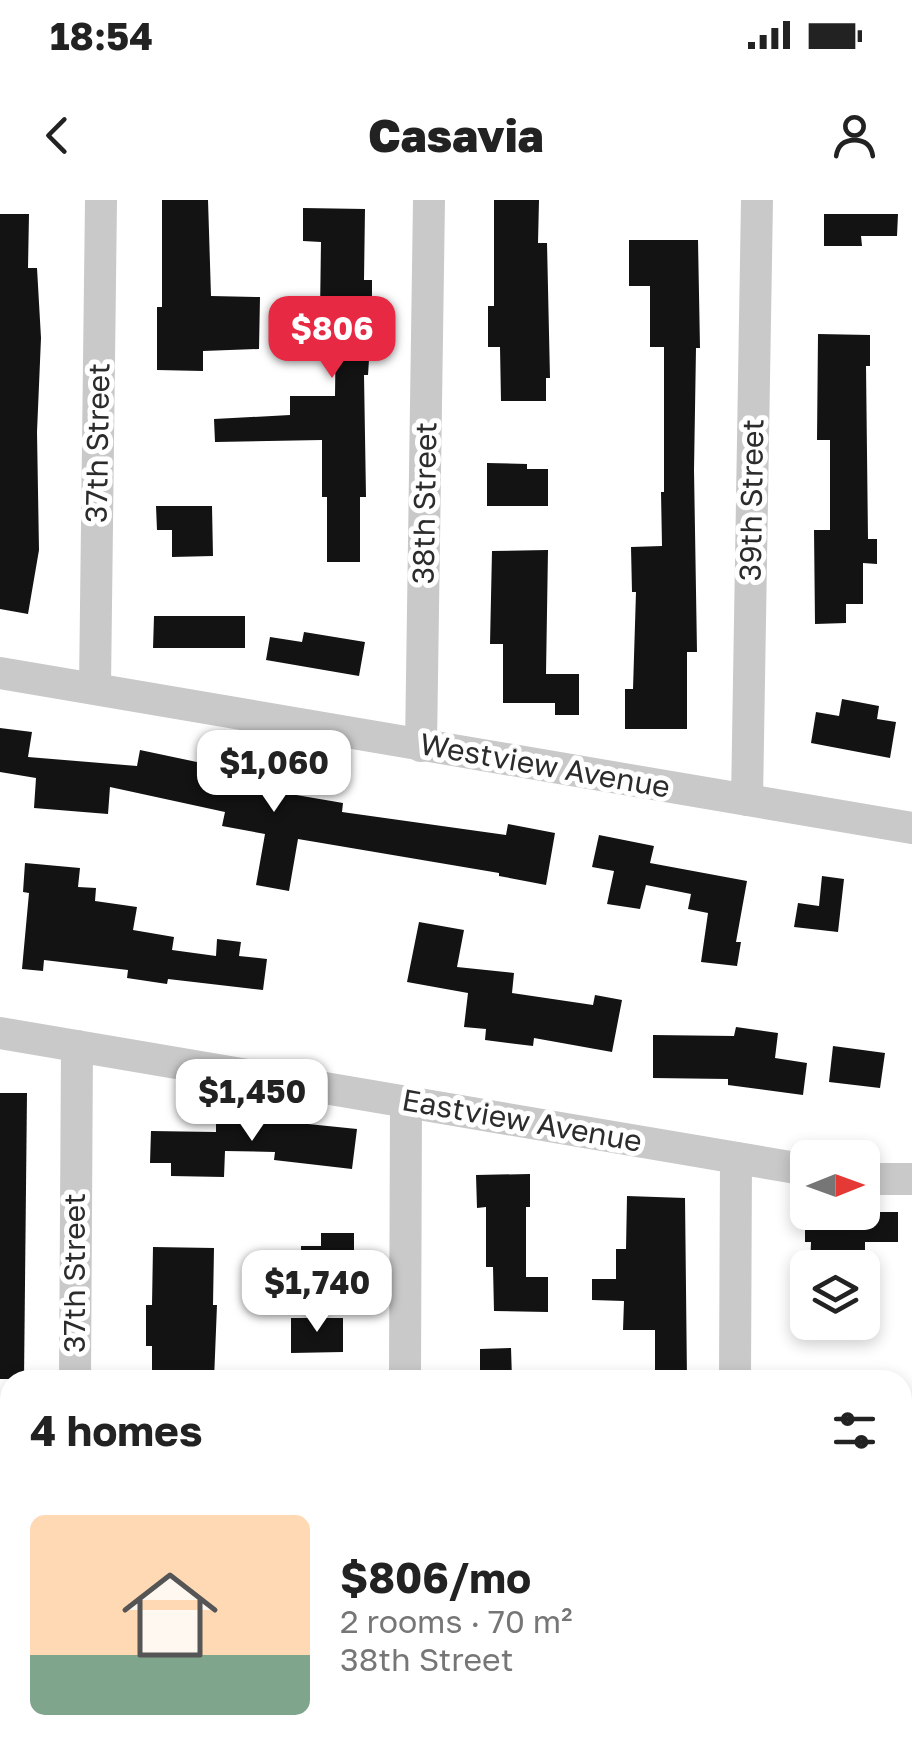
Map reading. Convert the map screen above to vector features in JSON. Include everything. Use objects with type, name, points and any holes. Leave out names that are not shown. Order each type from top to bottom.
[{"type":"street","name":"37th Street","points":[[95,687],[101,200]]},
{"type":"street","name":"38th Street","points":[[421,746],[429,200]]},
{"type":"street","name":"39th Street","points":[[748,800],[757,200]]},
{"type":"street","name":"Westview Avenue","points":[[0,672],[912,828]]},
{"type":"street","name":"Eastview Avenue","points":[[0,1033],[790,1167]]},
{"type":"street","name":"37th Street","points":[[75,1370],[77,1046]]},
{"type":"street","points":[[405,1370],[406,1102]]},
{"type":"street","points":[[735,1370],[736,1158]]},
{"type":"street","points":[[880,1179],[912,1180]]},
{"type":"building","points":[[162,200],[208,200],[211,296],[260,297],[259,349],[203,351],[203,371],[157,370],[157,307],[162,307]]},
{"type":"building","points":[[494,200],[539,200],[538,243],[547,243],[550,378],[546,378],[546,401],[501,401],[500,347],[488,347],[488,306],[494,306]]},
{"type":"building","points":[[303,208],[365,209],[364,280],[372,280],[372,313],[368,375],[364,375],[366,497],[360,497],[360,562],[327,562],[322,440],[215,442],[214,419],[290,415],[290,396],[335,396],[336,313],[320,313],[321,242],[303,241]]},
{"type":"building","points":[[0,214],[29,214],[28,268],[37,268],[41,338],[37,432],[39,550],[28,614],[0,609]]},
{"type":"building","points":[[824,214],[898,214],[897,236],[861,236],[862,246],[824,246]]},
{"type":"building","points":[[629,240],[698,240],[700,348],[696,348],[694,470],[697,652],[687,652],[687,729],[625,729],[625,689],[633,689],[636,592],[632,592],[631,547],[662,546],[664,492],[664,347],[650,347],[650,286],[629,286]]},
{"type":"building","points":[[818,334],[870,335],[870,366],[866,366],[868,539],[877,539],[877,564],[863,563],[863,604],[846,604],[846,623],[815,624],[814,530],[830,530],[830,440],[817,440]]},
{"type":"building","points":[[487,463],[548,469],[548,506],[487,506]]},
{"type":"building","points":[[156,506],[212,506],[213,556],[172,557],[172,530],[157,530]]},
{"type":"building","points":[[548,550],[546,674],[579,674],[579,715],[555,715],[555,703],[503,703],[503,644],[490,644],[492,551]]},
{"type":"building","points":[[154,616],[245,616],[245,648],[153,648]]},
{"type":"building","points":[[304,632],[365,642],[359,676],[266,660],[270,637],[302,642]]},
{"type":"building","points":[[842,699],[879,706],[877,719],[896,722],[890,758],[811,743],[816,712],[839,716]]},
{"type":"building","points":[[0,728],[32,732],[28,757],[137,766],[140,750],[211,765],[208,780],[343,803],[342,812],[506,835],[508,824],[555,833],[546,885],[499,873],[298,839],[289,891],[256,885],[265,834],[222,826],[225,812],[110,787],[108,814],[34,808],[36,778],[0,772]]},
{"type":"building","points":[[599,835],[654,846],[650,863],[747,881],[736,942],[741,942],[737,966],[701,962],[708,913],[688,909],[691,894],[646,885],[640,909],[607,904],[614,871],[592,867]]},
{"type":"building","points":[[25,863],[80,868],[78,887],[96,888],[95,901],[137,907],[133,930],[174,937],[172,950],[216,956],[217,939],[241,942],[239,956],[267,959],[263,990],[168,979],[167,984],[127,978],[128,970],[44,960],[43,971],[22,969],[29,893],[23,892]]},
{"type":"building","points":[[822,876],[844,879],[838,932],[794,927],[798,903],[819,906]]},
{"type":"building","points":[[419,922],[464,930],[457,967],[514,973],[512,993],[593,1005],[595,995],[622,1000],[612,1052],[534,1038],[533,1046],[485,1040],[486,1029],[464,1027],[468,993],[407,982]]},
{"type":"building","points":[[736,1027],[778,1033],[775,1058],[807,1063],[803,1095],[728,1085],[728,1079],[653,1078],[653,1035],[734,1036]]},
{"type":"building","points":[[833,1046],[885,1053],[880,1088],[829,1082]]},
{"type":"building","points":[[0,1093],[27,1093],[24,1370],[0,1370]]},
{"type":"building","points":[[216,1107],[248,1108],[248,1118],[357,1129],[352,1169],[274,1160],[275,1152],[225,1151],[224,1177],[171,1176],[171,1163],[150,1163],[151,1131],[216,1132]]},
{"type":"building","points":[[530,1174],[526,1277],[548,1277],[548,1312],[494,1311],[493,1267],[486,1267],[486,1207],[477,1208],[476,1175]]},
{"type":"building","points":[[627,1196],[685,1198],[687,1370],[655,1370],[655,1330],[623,1330],[624,1301],[592,1300],[592,1279],[616,1279],[616,1249],[626,1249]]},
{"type":"building","points":[[880,1212],[898,1212],[898,1242],[865,1242],[865,1250],[811,1250],[811,1242],[805,1242],[805,1230],[880,1230]]},
{"type":"building","points":[[321,1233],[354,1233],[354,1279],[301,1278],[301,1246],[321,1246]]},
{"type":"building","points":[[153,1247],[214,1248],[214,1370],[152,1370],[152,1346],[146,1346],[146,1305],[152,1305]]},
{"type":"building","points":[[291,1318],[343,1318],[343,1352],[291,1353]]},
{"type":"building","points":[[511,1348],[512,1370],[480,1370],[480,1349]]}]
